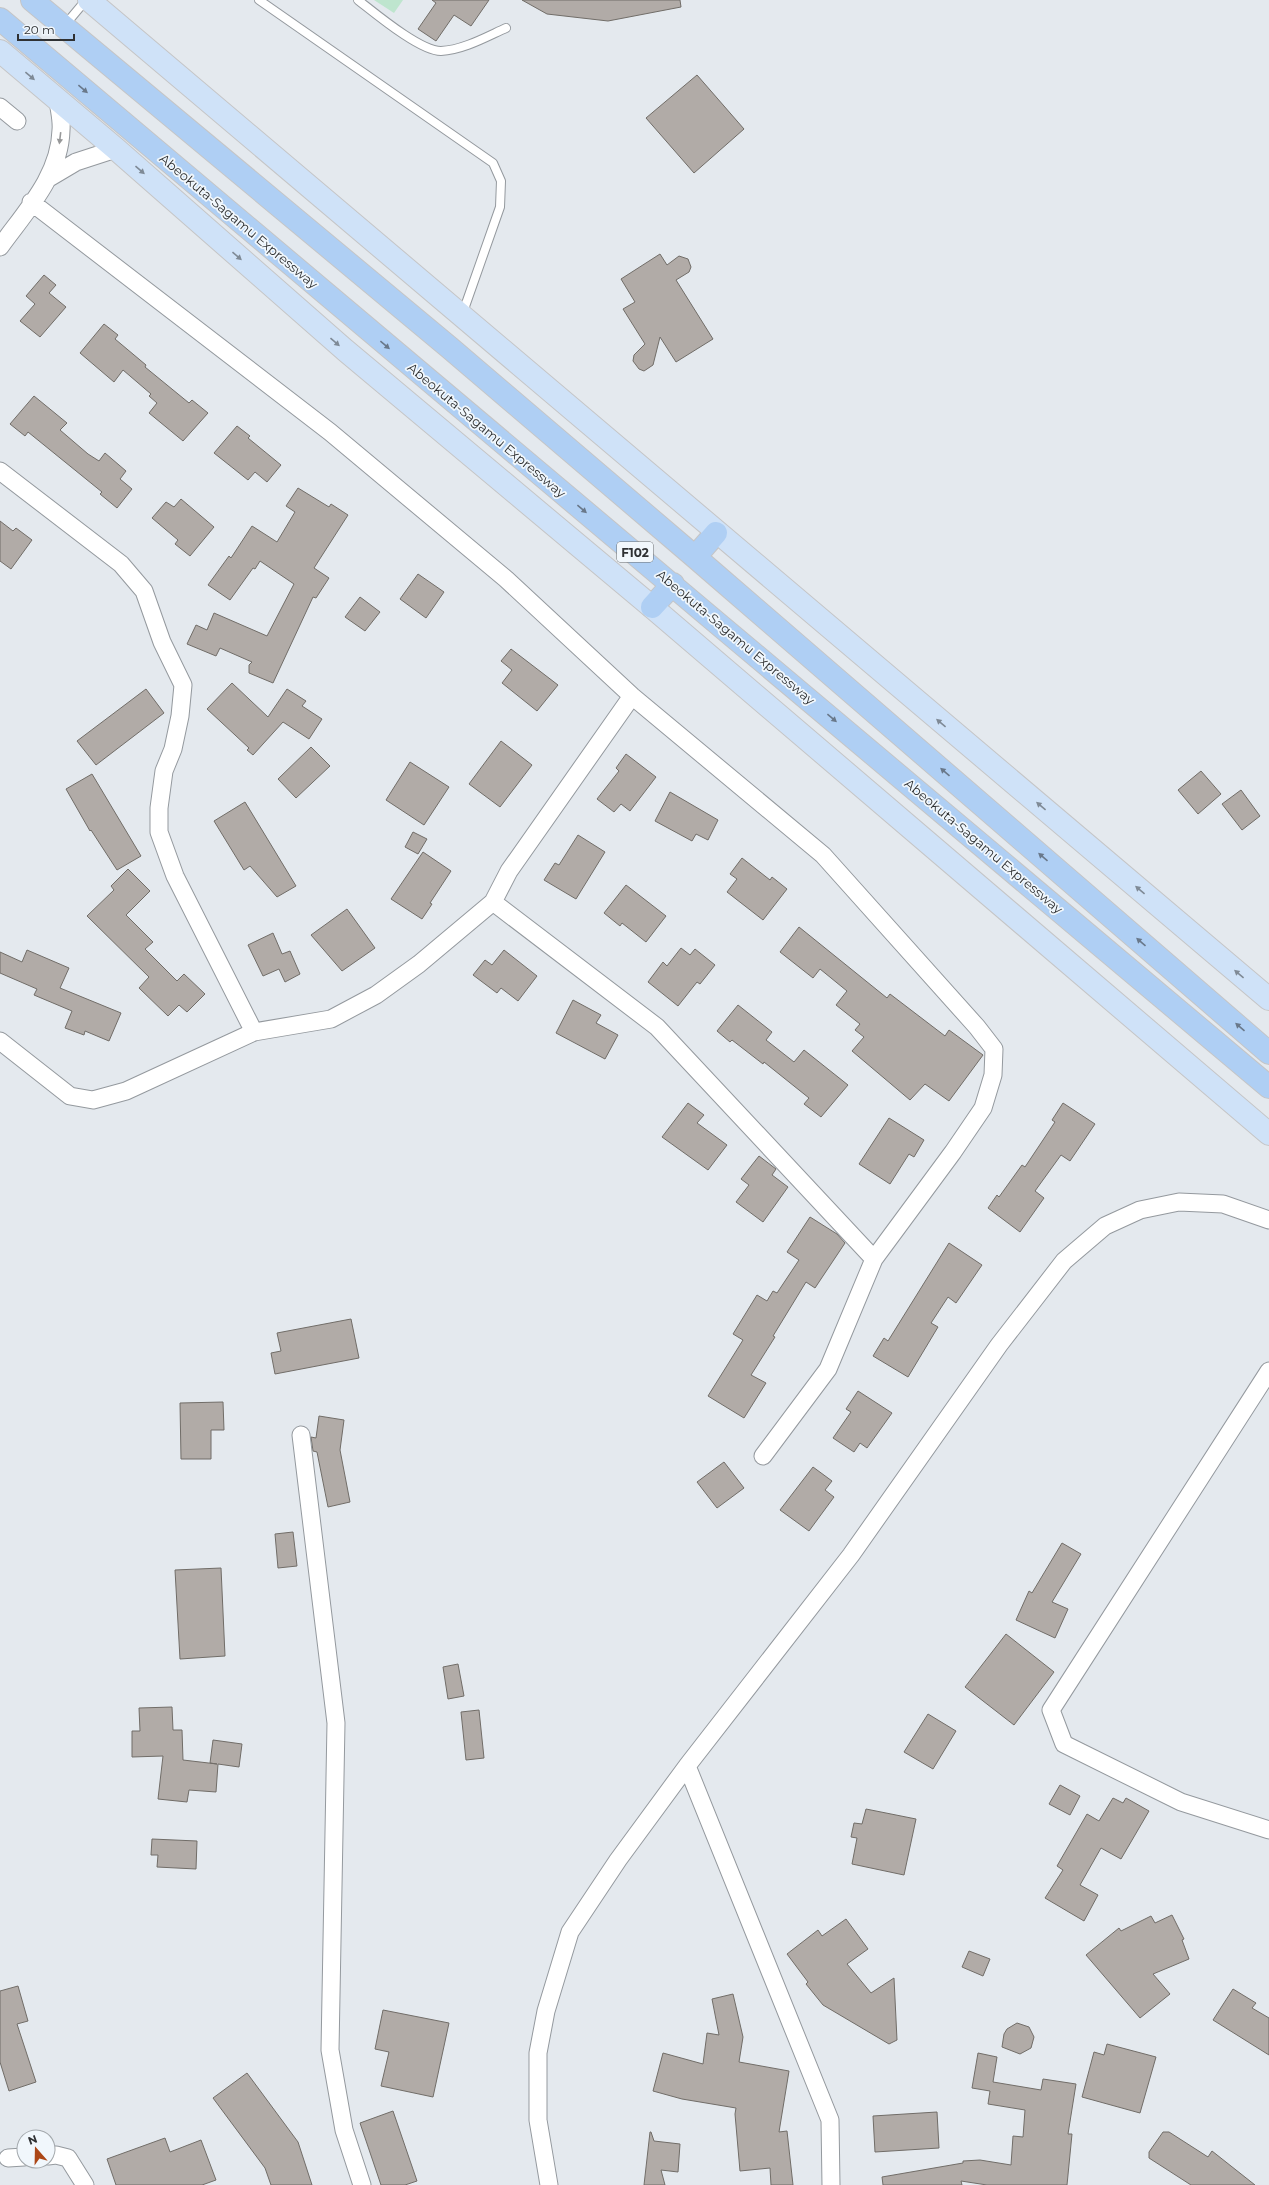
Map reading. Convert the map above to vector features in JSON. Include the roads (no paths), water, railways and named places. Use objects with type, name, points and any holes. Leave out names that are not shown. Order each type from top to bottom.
[{"type":"highway","name":"F102","points":[[32,0],[438,338],[695,557],[1269,1053]]},
{"type":"highway","name":"Abeokuta-Sagamu Expressway","points":[[0,19],[1269,1087]]},
{"type":"highway","points":[[695,557],[716,533]]},
{"type":"highway","points":[[652,607],[673,584]]},
{"type":"main road","points":[[89,0],[716,533],[1269,999]]},
{"type":"main road","points":[[0,51],[116,149],[344,350],[652,607],[1269,1134]]},
{"type":"street","points":[[0,247],[49,178],[59,152],[61,129],[58,100]]},
{"type":"street","points":[[0,107],[17,121]]},
{"type":"street","points":[[49,178],[76,162],[116,149]]},
{"type":"street","points":[[31,202],[330,432],[506,579],[632,696],[823,856],[977,1027],[994,1049],[992,1075],[982,1108],[953,1152],[874,1259],[828,1369],[764,1456]]},
{"type":"street","points":[[0,472],[121,564],[144,591],[162,642],[183,685],[180,716],[173,749],[164,771],[159,808],[160,832],[175,876],[254,1032]]},
{"type":"street","points":[[0,1041],[70,1096],[93,1100],[126,1091],[254,1032],[331,1019],[376,995],[419,964],[493,902],[509,871],[632,696]]},
{"type":"street","points":[[493,902],[656,1026],[874,1259]]},
{"type":"street","points":[[549,2185],[538,2120],[538,2053],[546,2012],[570,1932],[618,1860],[687,1766],[851,1555],[999,1345],[1064,1261],[1105,1226],[1140,1210],[1179,1202],[1223,1204],[1269,1220]]},
{"type":"street","points":[[1269,1371],[1051,1710],[1064,1744],[1181,1802],[1269,1830]]},
{"type":"street","points":[[301,1435],[336,1723],[330,2050],[344,2130],[362,2185]]},
{"type":"street","points":[[687,1766],[830,2120],[831,2185]]},
{"type":"street","points":[[56,2155],[68,2158],[85,2185]]},
{"type":"lane","points":[[64,26],[86,0]]},
{"type":"lane","points":[[259,0],[493,164],[501,181],[500,207],[461,316]]},
{"type":"lane","points":[[358,0],[424,48],[441,51],[468,45],[506,28]]}]
